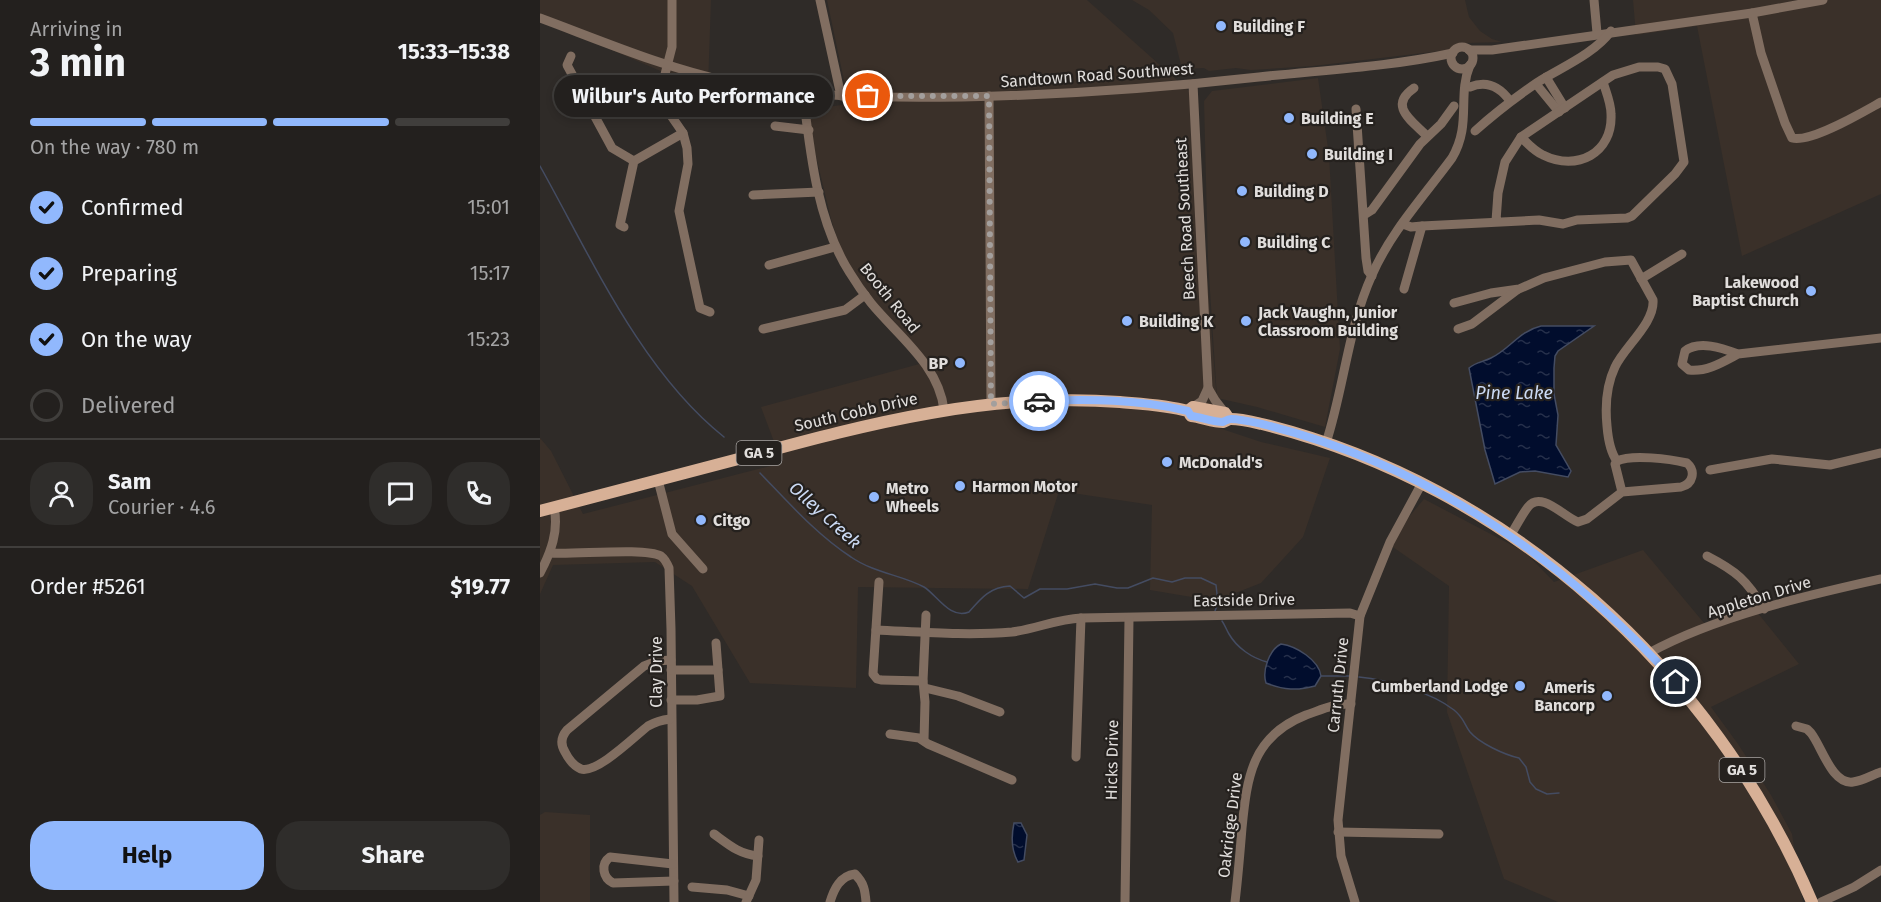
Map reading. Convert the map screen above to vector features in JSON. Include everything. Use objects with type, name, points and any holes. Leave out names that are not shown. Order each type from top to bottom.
[{"type":"main road","name":"South Cobb Drive","points":[[540,511],[890,420],[991,404],[1085,400],[1190,409],[1191,416],[1223,422],[1227,416],[1326,443],[1422,483],[1469,509],[1510,536],[1593,599],[1649,653],[1691,700],[1736,761],[1777,829],[1812,902]]},
{"type":"street","points":[[672,0],[672,47],[663,94],[665,107],[683,133],[687,148],[688,164],[679,211],[700,308],[710,312]]},
{"type":"street","points":[[820,0],[841,96]]},
{"type":"street","points":[[1594,0],[1597,33]]},
{"type":"street","points":[[1464,96],[1453,60],[1460,48],[1479,51],[1504,48],[1611,31],[1752,13],[1823,0]]},
{"type":"street","points":[[1752,13],[1761,53],[1792,138],[1799,139],[1827,129],[1881,102]]},
{"type":"street","name":"Sandtown Road Southwest","points":[[540,18],[668,64],[728,81],[803,93],[841,96],[906,98],[1101,92],[1415,60],[1453,60]]},
{"type":"street","points":[[1475,131],[1510,101],[1598,44],[1611,31]]},
{"type":"street","points":[[1453,60],[1460,69],[1504,48]]},
{"type":"street","points":[[1326,443],[1356,325],[1372,276],[1403,224],[1456,152],[1464,125],[1466,79],[1473,56],[1469,50]]},
{"type":"street","points":[[571,56],[567,65],[612,148],[634,161]]},
{"type":"street","points":[[1403,224],[1411,227],[1539,220],[1563,224],[1576,220],[1620,219],[1632,216],[1676,174],[1684,162],[1672,84],[1665,69],[1639,67],[1613,75],[1521,137],[1505,162],[1498,193],[1496,221]]},
{"type":"street","points":[[1546,77],[1562,110]]},
{"type":"street","points":[[1521,137],[1536,150],[1558,160],[1578,161],[1593,155],[1603,146],[1611,124],[1610,107],[1602,82]]},
{"type":"street","name":"Beech Road Southeast","points":[[1193,84],[1208,388]]},
{"type":"street","points":[[1470,87],[1480,84],[1493,86],[1510,101]]},
{"type":"street","points":[[1536,84],[1562,110]]},
{"type":"street","points":[[1414,88],[1403,97],[1402,106],[1407,116],[1427,136]]},
{"type":"street","name":"Booth Road","points":[[803,93],[819,192],[835,247],[865,295],[921,358],[940,389],[944,410]]},
{"type":"street","points":[[989,96],[991,404]]},
{"type":"street","points":[[1364,215],[1372,210],[1427,136],[1442,124],[1454,106]]},
{"type":"street","points":[[1356,109],[1366,258],[1368,271],[1372,276]]},
{"type":"street","points":[[774,126],[809,130]]},
{"type":"street","points":[[624,227],[620,225],[634,161],[683,133]]},
{"type":"street","points":[[753,195],[819,192]]},
{"type":"street","points":[[1404,289],[1422,226]]},
{"type":"street","points":[[769,265],[835,247]]},
{"type":"street","points":[[1641,279],[1682,255]]},
{"type":"street","points":[[1458,329],[1472,324],[1519,289],[1544,278],[1605,262],[1631,260],[1653,300],[1650,318],[1615,367],[1606,394],[1608,434],[1613,455],[1617,461]]},
{"type":"street","points":[[1454,303],[1491,293],[1519,289]]},
{"type":"street","points":[[763,329],[845,310],[865,295]]},
{"type":"street","points":[[1738,354],[1716,347],[1693,346],[1685,351],[1682,364],[1689,370],[1701,370],[1738,354],[1881,338]]},
{"type":"street","points":[[1190,409],[1202,401],[1208,388]]},
{"type":"street","points":[[1208,388],[1227,416]]},
{"type":"street","points":[[1710,470],[1772,459],[1830,465],[1881,453]]},
{"type":"street","points":[[1510,536],[1528,506],[1536,502],[1544,501],[1578,522],[1587,519],[1622,492],[1688,485],[1691,482],[1690,464],[1623,458],[1615,464],[1622,492]]},
{"type":"street","points":[[658,480],[672,534],[703,569]]},
{"type":"street","name":"Carruth Drive","points":[[1355,902],[1346,876],[1338,832],[1338,808],[1360,616],[1390,542],[1422,483]]},
{"type":"street","points":[[540,573],[550,553],[557,521],[554,507]]},
{"type":"street","name":"Clay Drive","points":[[550,553],[624,552],[655,554],[666,560],[670,586],[674,902]]},
{"type":"street","points":[[1707,556],[1741,577],[1764,609]]},
{"type":"street","name":"Appleton Drive","points":[[1649,653],[1725,621],[1881,579]]},
{"type":"street","points":[[879,582],[873,670],[875,677],[881,680],[924,685],[1000,712]]},
{"type":"street","name":"Eastside Drive","points":[[876,630],[1012,632],[1062,620],[1081,618],[1129,619],[1350,613],[1360,616]]},
{"type":"street","points":[[924,740],[926,615]]},
{"type":"street","points":[[1076,757],[1081,618]]},
{"type":"street","name":"Hicks Drive","points":[[1125,902],[1129,619]]},
{"type":"street","points":[[671,700],[697,700],[720,696],[716,643]]},
{"type":"street","points":[[670,719],[660,720],[649,726],[601,763],[588,769],[581,769],[575,765],[563,749],[562,740],[567,730],[644,666],[657,661],[671,665],[718,670]]},
{"type":"street","name":"Oakridge Drive","points":[[1235,902],[1246,794],[1250,773],[1258,753],[1278,732],[1299,718],[1337,704],[1351,704]]},
{"type":"street","points":[[1796,726],[1807,729],[1811,733],[1835,774],[1841,780],[1856,782],[1881,772]]},
{"type":"street","points":[[890,734],[924,740],[1012,780]]},
{"type":"street","points":[[1338,832],[1439,834]]},
{"type":"street","points":[[714,834],[732,849],[746,855],[758,856]]},
{"type":"street","points":[[692,887],[727,890],[747,899],[756,880],[759,840]]},
{"type":"street","points":[[673,864],[610,857],[603,868],[605,876],[613,883],[674,881]]},
{"type":"street","points":[[1821,902],[1854,887],[1881,870]]},
{"type":"street","points":[[830,902],[834,888],[844,878],[855,874],[865,889],[866,902]]},
{"type":"shaded area","points":[[540,0],[711,0],[708,87],[672,76],[540,19]]},
{"type":"shaded area","points":[[827,0],[1087,0],[1198,99],[1203,222],[1219,428],[1261,442],[1330,458],[1303,537],[1261,583],[1215,601],[1150,590],[1152,505],[1059,491],[1028,589],[858,587],[856,688],[750,683],[692,586],[655,562],[553,565],[540,594],[540,438],[551,451],[583,514],[782,463],[761,407],[923,363],[848,272],[831,219],[805,110],[849,104]]},
{"type":"shaded area","points":[[1132,0],[1465,0],[1469,17],[1480,31],[1502,42],[1467,43],[1454,45],[1449,50],[1313,66],[1209,71],[1204,68],[1182,69],[1173,33],[1149,10]]},
{"type":"shaded area","points":[[1633,0],[1881,0],[1881,194],[1742,256],[1697,26],[1636,35]]},
{"type":"shaded area","points":[[1318,78],[1329,155],[1340,349],[1325,427],[1217,398],[1208,260],[1204,101],[1212,91]]},
{"type":"shaded area","points":[[1424,499],[1525,552],[1554,582],[1643,550],[1709,629],[1757,612],[1799,664],[1711,707],[1771,795],[1792,834],[1803,902],[1558,902],[1504,879],[1447,712],[1449,586],[1387,543]]},
{"type":"shaded area","points":[[545,812],[590,815],[590,902],[540,902],[540,815]]},
{"type":"water","name":"Pine Lake","points":[[1594,326],[1558,351],[1555,356],[1554,394],[1558,415],[1556,445],[1571,471],[1568,477],[1535,471],[1520,472],[1495,484],[1485,450],[1469,368],[1498,354],[1533,328]]},
{"type":"water","points":[[1281,644],[1300,651],[1316,665],[1321,676],[1315,686],[1290,689],[1266,683],[1265,673],[1268,661],[1273,651]]},
{"type":"water","points":[[1014,823],[1021,823],[1027,835],[1024,860],[1018,862],[1012,843]]},
{"type":"waterway","name":"Olley Creek","points":[[540,166],[620,311],[643,346],[667,380],[694,410],[724,437]]},
{"type":"waterway","name":"Olley Creek","points":[[760,473],[803,518],[838,548],[869,567],[924,587],[944,606],[956,613],[969,612],[986,594],[1003,587],[1010,586],[1024,598],[1040,589],[1067,589],[1095,584],[1128,588],[1153,578],[1172,582],[1185,578],[1201,578],[1216,585],[1218,603],[1215,611]]},
{"type":"waterway","name":"Olley Creek","points":[[1222,621],[1232,639],[1241,648],[1250,655],[1267,662]]},
{"type":"waterway","name":"Olley Creek","points":[[1321,676],[1349,676]]},
{"type":"waterway","name":"Olley Creek","points":[[1359,677],[1409,688],[1445,704],[1462,718],[1470,732],[1479,740],[1519,758],[1526,767],[1530,782],[1536,789],[1547,794],[1559,793]]},
{"type":"way so far","points":[[868,96],[924,98],[989,96],[991,404],[1039,401]]},
{"type":"place","name":"Building F","points":[[1221,26]]},
{"type":"place","name":"Wilbur's Auto Performance","points":[[868,96]]},
{"type":"place","name":"Building E","points":[[1289,118]]},
{"type":"place","name":"Building I","points":[[1312,154]]},
{"type":"place","name":"Building D","points":[[1242,191]]},
{"type":"place","name":"Building C","points":[[1245,242]]},
{"type":"place","name":"Lakewood Baptist Church","points":[[1811,291]]},
{"type":"place","name":"Building K","points":[[1127,321]]},
{"type":"place","name":"Jack Vaughn, Junior Classroom Building","points":[[1246,321]]},
{"type":"place","name":"BP","points":[[960,363]]},
{"type":"place","name":"McDonald's","points":[[1167,462]]},
{"type":"place","name":"Harmon Motor","points":[[960,486]]},
{"type":"place","name":"Metro Wheels","points":[[874,497]]},
{"type":"place","name":"Citgo","points":[[701,520]]},
{"type":"place","name":"Cumberland Lodge","points":[[1520,686]]},
{"type":"place","name":"Ameris Bancorp","points":[[1607,696]]},
{"type":"route","points":[[1039,401],[1099,401],[1163,406],[1188,411],[1191,416],[1223,422],[1229,419],[1260,424],[1326,443],[1401,473],[1469,509],[1557,570],[1624,627],[1676,682]]}]
